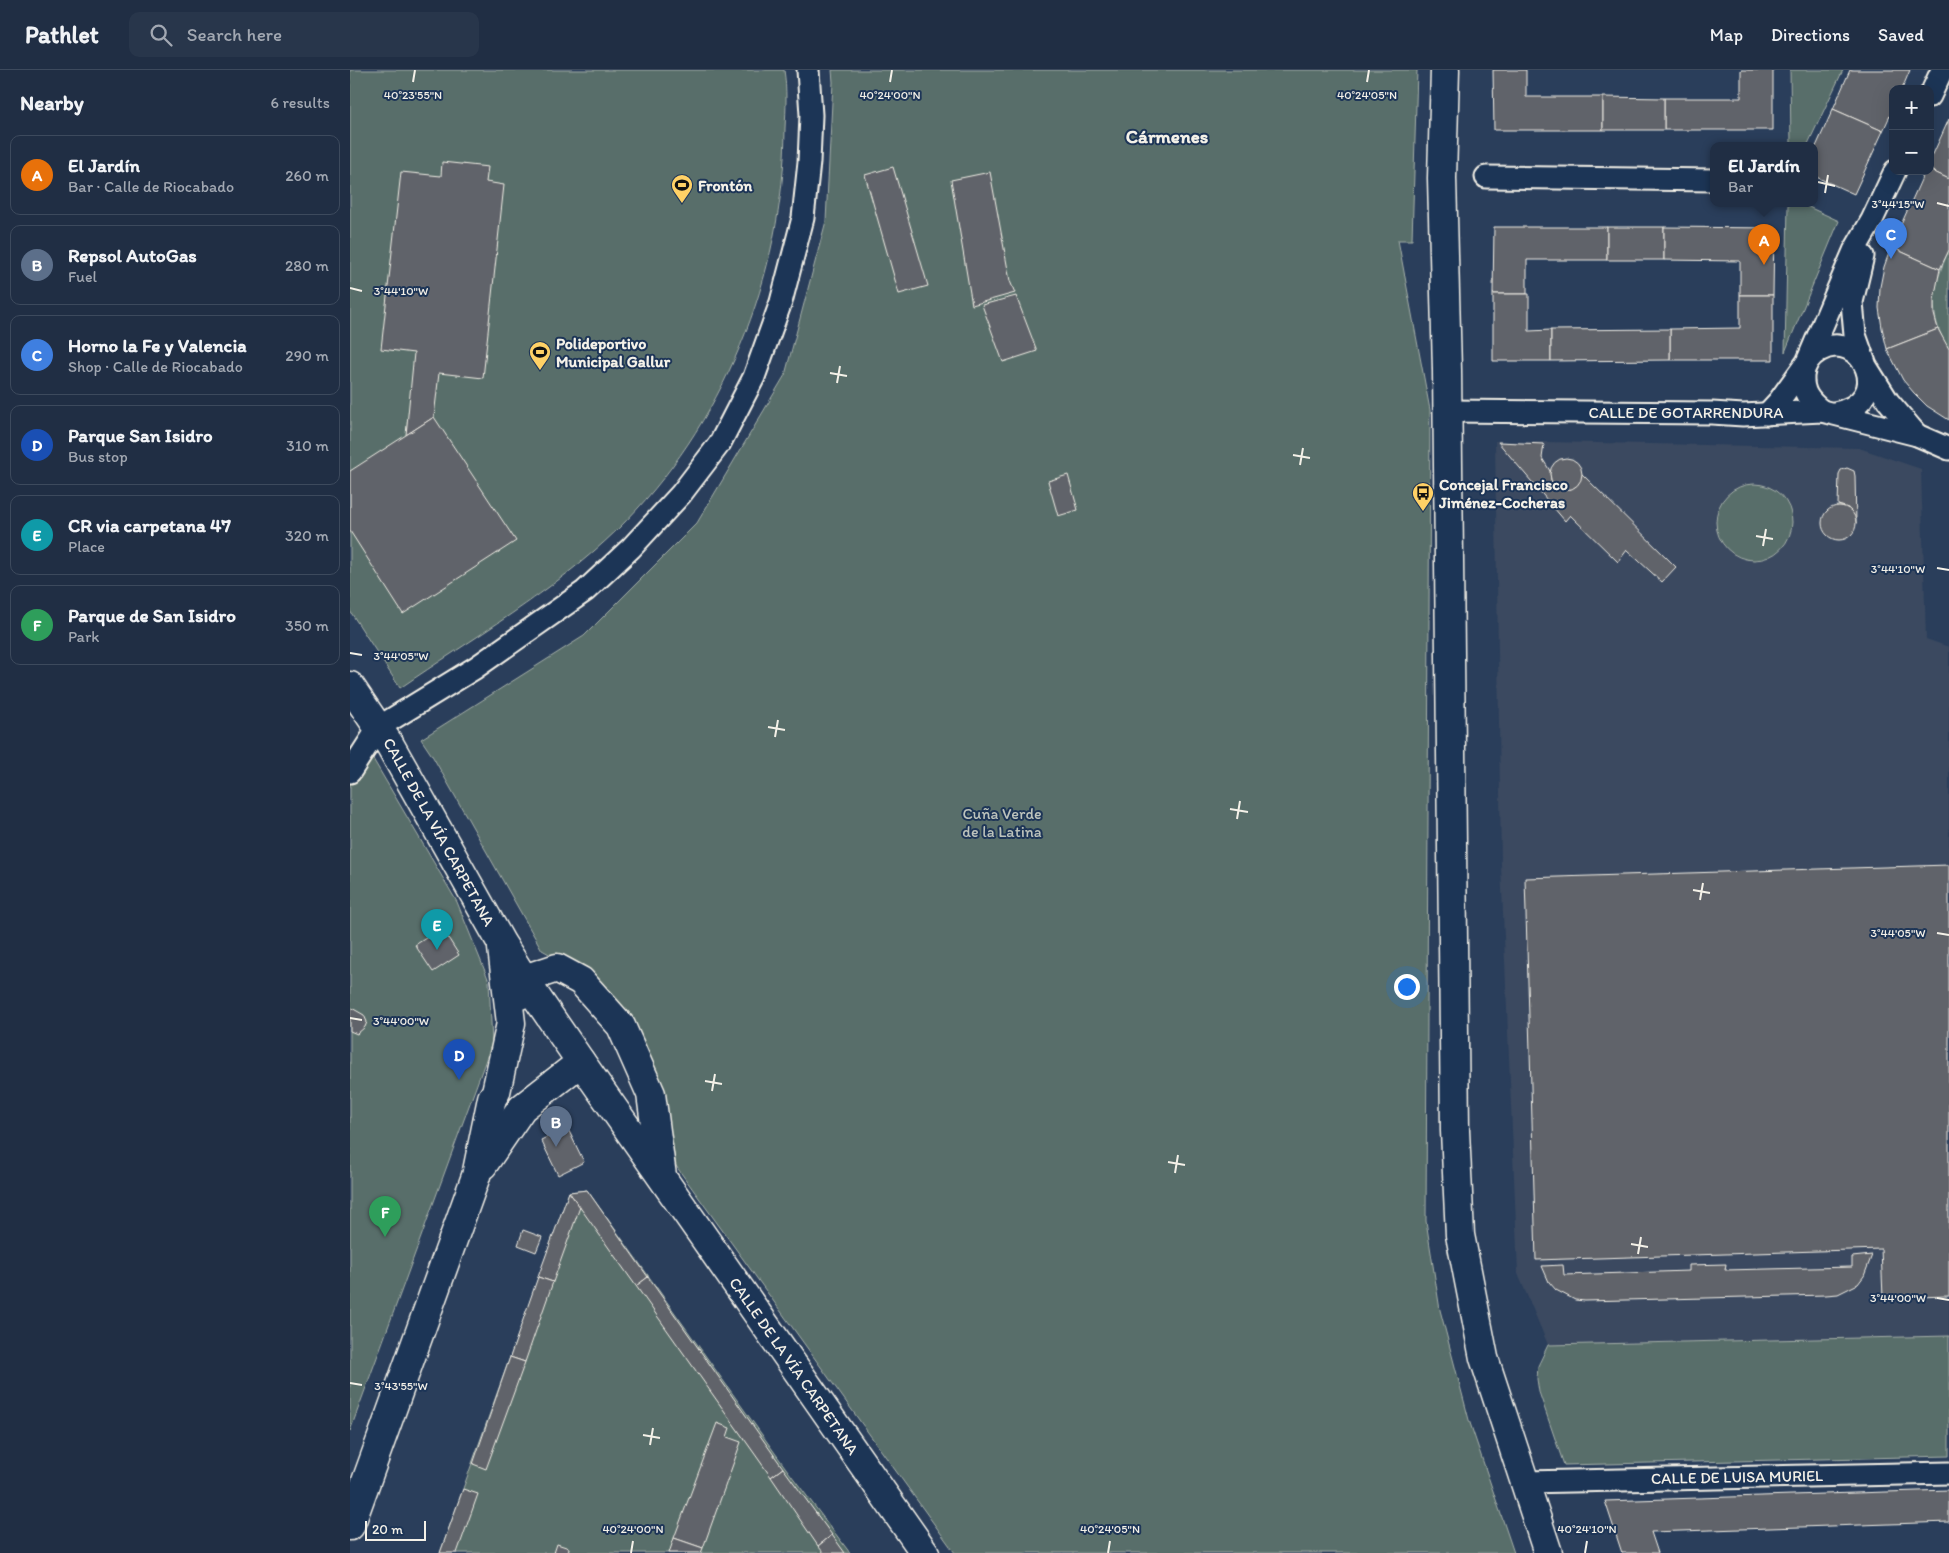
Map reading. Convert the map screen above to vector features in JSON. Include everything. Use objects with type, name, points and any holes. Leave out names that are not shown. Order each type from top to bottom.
[{"type":"street","points":[[350,772],[379,726],[475,668],[585,591],[631,548],[682,494],[720,442],[754,377],[780,302],[802,218],[809,162],[811,115],[808,70]]},
{"type":"street","points":[[1445,70],[1442,178],[1448,411],[1455,1131],[1460,1235],[1484,1358],[1548,1553]]},
{"type":"street","points":[[1934,87],[1942,70]]},
{"type":"street","points":[[1872,220],[1852,302],[1855,334],[1869,380],[1866,393],[1858,404],[1847,411],[1828,412],[1812,403],[1806,394],[1802,384],[1803,372],[1854,251],[1872,220],[1893,175]]},
{"type":"street","points":[[1486,177],[1710,180]]},
{"type":"street","points":[[1767,414],[1780,401],[1814,354],[1833,346],[1843,347],[1853,351],[1861,358],[1888,401],[1917,435]]},
{"type":"street","name":"CALLE DE GOTARRENDURA","points":[[1448,411],[1712,413],[1743,415],[1828,412],[1917,435],[1949,449]]},
{"type":"street","name":"CALLE DE LA VÍA CARPETANA","points":[[353,688],[379,726],[502,944],[524,979],[580,1062],[925,1553]]},
{"type":"street","points":[[502,944],[511,1023]]},
{"type":"street","name":"CALLE DE LA VÍA CARPETANA","points":[[524,979],[556,968],[581,982],[620,1026],[651,1094],[663,1180]]},
{"type":"street","points":[[350,1526],[476,1176],[492,1098],[496,1092],[511,1023],[524,979]]},
{"type":"street","points":[[476,1176],[522,1108],[580,1062]]},
{"type":"street","name":"CALLE DE LUISA MURIEL","points":[[1525,1482],[1949,1473]]},
{"type":"shaded area","points":[[1495,441],[1859,448],[1921,469],[1926,639],[1949,647],[1949,1336],[1548,1345],[1518,1274],[1501,865]]},
{"type":"green space","name":"Polideportivo Municipal Gallur","points":[[350,70],[784,70],[786,84],[782,184],[773,239],[759,293],[740,346],[716,396],[688,444],[655,489],[617,530],[592,553],[512,614],[400,688],[350,611]]},
{"type":"green space","name":"Cuña Verde de la Latina","points":[[832,70],[1417,70],[1412,240],[1398,240],[1430,410],[1426,1221],[1440,1310],[1469,1420],[1514,1553],[955,1553],[676,1166],[661,1085],[598,981],[542,950],[421,739],[584,636],[697,523],[785,375],[826,221]]},
{"type":"green space","points":[[1790,70],[1843,70],[1809,142],[1791,142]]},
{"type":"green space","points":[[1788,207],[1809,207],[1839,221],[1785,352]]},
{"type":"green space","points":[[1949,250],[1949,349],[1937,324],[1934,300],[1939,276]]},
{"type":"green space","points":[[1754,484],[1768,487],[1781,495],[1789,508],[1792,522],[1789,536],[1781,549],[1768,557],[1754,560],[1740,557],[1727,549],[1719,536],[1716,522],[1719,508],[1727,495],[1740,487]]},
{"type":"green space","points":[[366,747],[457,902],[489,981],[492,1043],[350,1431],[350,772]]},
{"type":"green space","points":[[587,1190],[785,1467],[850,1553],[440,1553],[569,1192]]},
{"type":"green space","points":[[1949,1336],[1949,1456],[1564,1465],[1539,1392],[1537,1379],[1538,1366],[1548,1345]]},
{"type":"building","points":[[1493,70],[1526,70],[1526,97],[1603,97],[1603,130],[1494,130]]},
{"type":"building","points":[[1741,70],[1773,70],[1773,130],[1664,130],[1664,98],[1741,98]]},
{"type":"building","points":[[1850,70],[1910,70],[1904,85],[1889,85],[1889,118],[1883,131],[1833,109]]},
{"type":"building","points":[[1603,97],[1664,98],[1664,130],[1603,130]]},
{"type":"building","points":[[1833,109],[1883,131],[1854,194],[1818,178],[1818,142]]},
{"type":"building","points":[[1949,119],[1949,179],[1934,172],[1934,152]]},
{"type":"building","points":[[442,162],[488,167],[486,182],[504,185],[483,378],[439,373],[434,417],[406,435],[414,353],[381,349],[401,172],[441,176]]},
{"type":"building","points":[[893,167],[928,286],[899,294],[865,175]]},
{"type":"building","points":[[990,172],[1010,281],[1015,293],[972,305],[951,180]]},
{"type":"building","points":[[1934,172],[1949,179],[1949,250],[1940,269],[1891,247],[1923,175],[1934,175]]},
{"type":"building","points":[[1494,227],[1607,227],[1607,260],[1527,260],[1527,294],[1493,294]]},
{"type":"building","points":[[1607,227],[1664,227],[1664,260],[1607,260]]},
{"type":"building","points":[[1664,227],[1774,228],[1773,295],[1740,295],[1740,261],[1664,260]]},
{"type":"building","points":[[1891,247],[1940,269],[1934,299],[1934,314],[1938,329],[1887,349],[1879,308],[1880,287]]},
{"type":"building","points":[[1493,294],[1529,294],[1529,331],[1551,330],[1551,361],[1493,361]]},
{"type":"building","points":[[1740,295],[1773,295],[1773,360],[1670,360],[1670,329],[1740,328]]},
{"type":"building","points":[[1016,296],[1037,351],[1003,362],[982,305]]},
{"type":"building","points":[[1670,329],[1670,360],[1551,361],[1551,330]]},
{"type":"building","points":[[1938,329],[1949,349],[1949,420],[1927,406],[1914,393],[1903,380],[1887,349]]},
{"type":"building","points":[[434,417],[516,541],[403,614],[350,531],[350,471]]},
{"type":"building","points":[[1498,442],[1544,444],[1542,458],[1550,471],[1551,481],[1555,485],[1564,490],[1575,487],[1581,473],[1676,567],[1662,582],[1627,550],[1618,562],[1570,515],[1565,521]]},
{"type":"building","points":[[1566,458],[1577,463],[1582,474],[1577,485],[1566,490],[1555,485],[1550,474],[1555,463]]},
{"type":"building","points":[[1847,468],[1854,471],[1855,476],[1856,523],[1852,512],[1848,508],[1838,505],[1839,474],[1841,470]]},
{"type":"building","points":[[1068,475],[1078,510],[1058,516],[1048,481]]},
{"type":"building","points":[[1839,506],[1846,507],[1851,511],[1855,516],[1855,530],[1851,535],[1846,539],[1839,540],[1832,539],[1827,535],[1823,530],[1822,523],[1823,516],[1827,511],[1832,507]]},
{"type":"building","points":[[1949,865],[1949,1296],[1883,1298],[1881,1249],[1536,1260],[1525,878]]},
{"type":"building","points":[[437,931],[440,936],[445,933],[459,955],[433,972],[415,945]]},
{"type":"building","points":[[350,1007],[364,1015],[367,1022],[365,1027],[357,1034],[350,1031]]},
{"type":"building","points":[[567,1127],[584,1162],[558,1175],[541,1140]]},
{"type":"building","points":[[587,1190],[648,1277],[636,1286],[569,1192]]},
{"type":"building","points":[[569,1192],[580,1207],[553,1282],[538,1277]]},
{"type":"building","points":[[523,1230],[542,1237],[536,1252],[518,1245]]},
{"type":"building","points":[[1872,1255],[1864,1276],[1858,1284],[1838,1294],[1826,1295],[1575,1300],[1556,1290],[1549,1282],[1542,1266],[1563,1265],[1564,1275],[1689,1271],[1689,1265],[1726,1264],[1725,1270],[1852,1267],[1852,1257]]},
{"type":"building","points":[[538,1277],[553,1282],[525,1362],[510,1357]]},
{"type":"building","points":[[648,1277],[783,1468],[771,1477],[636,1286]]},
{"type":"building","points":[[510,1357],[525,1362],[486,1469],[473,1464]]},
{"type":"building","points":[[717,1423],[730,1428],[727,1437],[741,1442],[703,1548],[674,1538]]},
{"type":"building","points":[[783,1468],[832,1535],[818,1546],[771,1477]]},
{"type":"building","points":[[463,1489],[478,1494],[457,1553],[440,1553]]},
{"type":"building","points":[[1949,1490],[1949,1522],[1651,1532],[1658,1553],[1622,1553],[1605,1501]]},
{"type":"building","points":[[832,1535],[845,1553],[824,1553],[818,1546]]},
{"type":"building","points":[[674,1538],[703,1548],[701,1553],[669,1553]]},
{"type":"building","points":[[557,1544],[569,1548],[568,1553],[554,1553]]},
{"type":"place","name":"Frontón","points":[[682,204]]},
{"type":"place","name":"Horno la Fe y Valencia","points":[[1891,259]]},
{"type":"place","name":"El Jardín","points":[[1764,265]]},
{"type":"place","name":"Polideportivo Municipal Gallur","points":[[540,371]]},
{"type":"place","name":"Concejal Francisco Jiménez-Cocheras","points":[[1423,512]]},
{"type":"place","name":"CR via carpetana 47","points":[[437,950]]},
{"type":"place","name":"Parque San Isidro","points":[[459,1080]]},
{"type":"place","name":"Repsol AutoGas","points":[[556,1147]]},
{"type":"place","name":"Parque de San Isidro","points":[[385,1237]]},
{"type":"district","name":"Cármenes","points":[[1167,136]]}]
